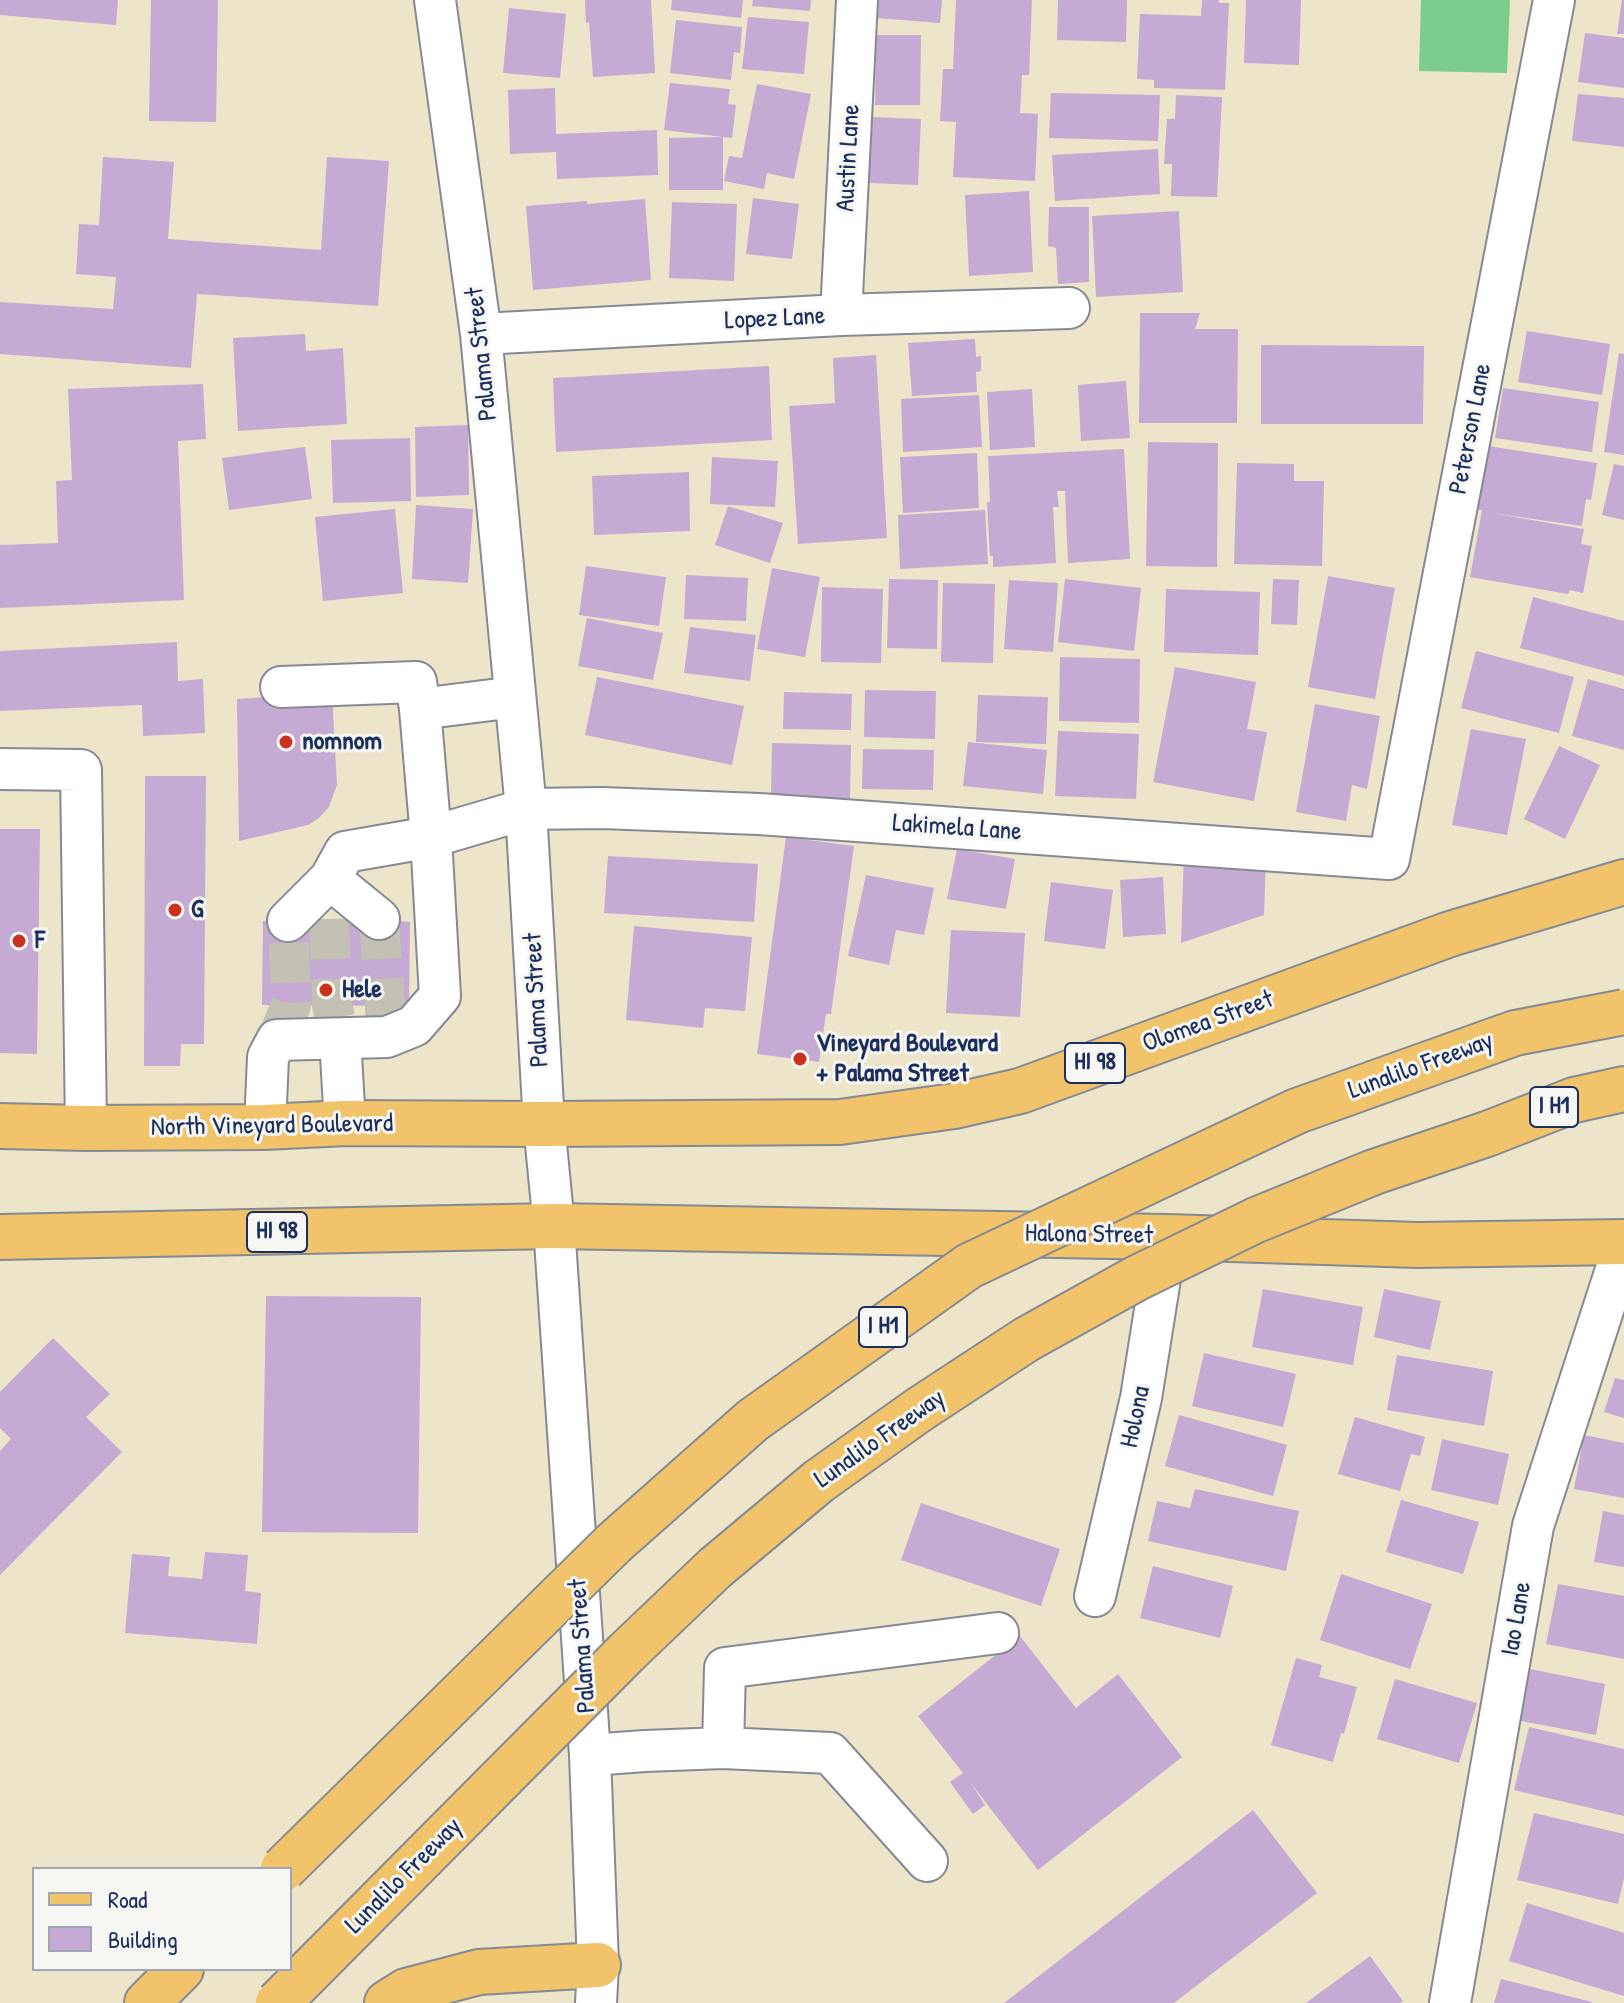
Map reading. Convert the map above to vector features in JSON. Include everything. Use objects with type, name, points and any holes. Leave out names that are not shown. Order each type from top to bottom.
[{"type":"main road","name":"Olomea Street","points":[[544,1124],[840,1122],[954,1106],[1020,1091],[1450,934],[1624,882]]},
{"type":"main road","name":"Lunalilo Freeway","points":[[285,1867],[614,1543],[753,1420],[969,1266],[1297,1111],[1515,1033],[1624,1012]]},
{"type":"main road","name":"Lunalilo Freeway","points":[[278,2003],[715,1568],[819,1481],[920,1409],[1027,1339],[1137,1278],[1256,1220],[1374,1172],[1487,1134],[1574,1100],[1624,1089]]},
{"type":"main road","name":"North Vineyard Boulevard","points":[[0,1126],[544,1124]]},
{"type":"main road","name":"HI 98","points":[[0,1237],[554,1226]]},
{"type":"main road","name":"Halona Street","points":[[554,1226],[1167,1237],[1418,1245],[1624,1243]]},
{"type":"main road","points":[[147,2003],[179,1971]]},
{"type":"main road","points":[[387,2003],[406,1991],[479,1972],[597,1984]]},
{"type":"street","name":"Palama Street","points":[[435,0],[481,334],[526,809],[544,1124],[554,1226],[590,1755],[597,1984]]},
{"type":"street","name":"Austin Lane","points":[[841,315],[857,0]]},
{"type":"street","name":"Peterson Lane","points":[[1389,859],[1554,0]]},
{"type":"street","name":"Lopez Lane","points":[[481,334],[841,315],[1069,308]]},
{"type":"street","points":[[265,1127],[268,1057],[277,1040],[387,1037],[414,1026],[440,996],[431,837],[416,682],[281,687]]},
{"type":"street","points":[[420,709],[515,697]]},
{"type":"street","points":[[0,769],[81,770],[86,1128]]},
{"type":"street","name":"Lakimela Lane","points":[[330,879],[345,852],[431,837],[526,809],[602,808],[759,814],[1389,859]]},
{"type":"street","points":[[329,919],[330,879]]},
{"type":"street","points":[[330,879],[379,919]]},
{"type":"street","points":[[288,921],[330,879]]},
{"type":"street","points":[[340,1039],[345,1123]]},
{"type":"street","name":"Holona","points":[[1095,1596],[1141,1398],[1167,1237]]},
{"type":"street","name":"Iao Lane","points":[[1450,2003],[1533,1526],[1624,1243]]},
{"type":"street","points":[[723,1748],[725,1668],[998,1633]]},
{"type":"street","points":[[590,1755],[723,1748],[830,1753],[927,1861]]},
{"type":"green space","points":[[1421,0],[1510,0],[1507,73],[1419,71]]},
{"type":"building","points":[[0,0],[118,0],[116,25],[0,15]]},
{"type":"building","points":[[151,0],[218,0],[216,122],[149,121]]},
{"type":"building","points":[[585,0],[651,0],[655,73],[593,77]]},
{"type":"building","points":[[672,0],[743,0],[741,18],[671,10]]},
{"type":"building","points":[[753,0],[811,0],[810,11],[752,6]]},
{"type":"building","points":[[878,0],[942,0],[940,23],[876,18]]},
{"type":"building","points":[[956,0],[1032,0],[1029,75],[1022,75],[1020,113],[1038,114],[1035,181],[953,177],[956,122],[940,121],[943,69],[953,69]]},
{"type":"building","points":[[1058,0],[1127,0],[1126,42],[1057,40]]},
{"type":"building","points":[[1202,0],[1229,3],[1225,90],[1154,88],[1154,80],[1137,79],[1140,14],[1201,16]]},
{"type":"building","points":[[1246,0],[1301,0],[1299,65],[1244,63]]},
{"type":"building","points":[[1622,0],[1624,34],[1617,34]]},
{"type":"building","points":[[509,8],[566,14],[560,78],[503,73]]},
{"type":"building","points":[[748,17],[809,22],[804,74],[742,69]]},
{"type":"building","points":[[676,20],[742,27],[740,53],[734,52],[731,80],[670,73]]},
{"type":"building","points":[[1585,33],[1624,38],[1624,88],[1578,82]]},
{"type":"building","points":[[876,35],[921,35],[920,105],[875,105]]},
{"type":"building","points":[[670,83],[730,89],[728,104],[736,105],[732,138],[664,130]]},
{"type":"building","points":[[757,84],[811,94],[794,179],[767,173],[764,189],[724,181],[729,156],[742,158]]},
{"type":"building","points":[[555,88],[556,134],[657,130],[658,175],[557,179],[556,152],[510,154],[508,90]]},
{"type":"building","points":[[1051,93],[1160,95],[1158,141],[1049,138]]},
{"type":"building","points":[[1578,94],[1624,98],[1624,147],[1572,141]]},
{"type":"building","points":[[1176,95],[1222,97],[1217,197],[1171,196],[1172,164],[1164,164],[1167,119],[1175,119]]},
{"type":"building","points":[[871,117],[921,119],[918,185],[868,183]]},
{"type":"building","points":[[723,137],[723,190],[669,190],[669,138]]},
{"type":"building","points":[[1158,149],[1160,194],[1055,201],[1052,155]]},
{"type":"building","points":[[103,157],[174,162],[168,239],[321,250],[327,157],[389,161],[378,306],[197,294],[191,368],[0,354],[0,302],[113,309],[116,277],[76,274],[79,224],[99,225]]},
{"type":"building","points":[[1029,191],[1033,272],[969,276],[965,195]]},
{"type":"building","points":[[753,198],[799,204],[792,259],[746,254]]},
{"type":"building","points":[[645,199],[651,280],[533,290],[526,206]]},
{"type":"building","points":[[672,202],[737,204],[734,281],[669,278]]},
{"type":"building","points":[[1049,207],[1089,207],[1089,282],[1058,284],[1056,248],[1048,246]]},
{"type":"building","points":[[1179,211],[1183,292],[1096,297],[1092,216]]},
{"type":"building","points":[[1140,313],[1200,313],[1195,329],[1238,329],[1237,423],[1139,423]]},
{"type":"building","points":[[1527,331],[1610,344],[1602,395],[1518,382]]},
{"type":"building","points":[[305,334],[306,351],[343,348],[347,424],[238,431],[233,338]]},
{"type":"building","points":[[975,339],[976,357],[981,356],[981,371],[976,372],[977,392],[912,396],[908,343]]},
{"type":"building","points":[[1261,345],[1424,346],[1423,424],[1261,424]]},
{"type":"building","points":[[1619,353],[1624,354],[1624,455],[1604,452]]},
{"type":"building","points":[[876,355],[887,538],[798,544],[789,406],[835,403],[833,358]]},
{"type":"building","points":[[769,366],[772,440],[556,452],[553,378]]},
{"type":"building","points":[[1126,381],[1130,438],[1081,441],[1078,385]]},
{"type":"building","points":[[203,384],[206,439],[178,441],[184,600],[0,608],[0,545],[58,543],[56,481],[72,480],[68,389]]},
{"type":"building","points":[[1503,388],[1599,402],[1592,452],[1495,438]]},
{"type":"building","points":[[1032,389],[1035,447],[990,450],[987,392]]},
{"type":"building","points":[[979,395],[982,447],[903,452],[901,399]]},
{"type":"building","points":[[468,425],[469,495],[416,497],[415,427]]},
{"type":"building","points":[[410,438],[411,501],[333,503],[331,440]]},
{"type":"building","points":[[1148,442],[1218,443],[1217,567],[1146,566]]},
{"type":"building","points":[[1488,446],[1597,463],[1591,500],[1586,499],[1582,526],[1491,513],[1584,529],[1581,544],[1592,546],[1583,593],[1570,590],[1568,594],[1470,577],[1482,510],[1477,510]]},
{"type":"building","points":[[305,447],[312,499],[229,510],[222,458]]},
{"type":"building","points":[[1124,449],[1130,559],[1068,563],[1065,491],[1057,491],[1059,507],[1053,507],[1056,563],[993,567],[987,502],[990,502],[988,456]]},
{"type":"building","points":[[977,453],[979,508],[903,513],[900,457]]},
{"type":"building","points":[[712,457],[778,461],[775,507],[710,504]]},
{"type":"building","points":[[1237,463],[1294,464],[1294,481],[1324,481],[1322,566],[1234,564]]},
{"type":"building","points":[[1614,464],[1624,466],[1624,520],[1602,515]]},
{"type":"building","points":[[689,472],[690,531],[594,535],[592,476]]},
{"type":"building","points":[[416,505],[473,509],[468,583],[412,579]]},
{"type":"building","points":[[728,506],[783,523],[770,563],[715,545]]},
{"type":"building","points":[[395,509],[403,593],[323,601],[315,517]]},
{"type":"building","points":[[985,510],[988,564],[900,569],[898,515]]},
{"type":"building","points":[[586,566],[666,577],[659,626],[579,615]]},
{"type":"building","points":[[772,568],[820,577],[805,657],[757,649]]},
{"type":"building","points":[[686,575],[748,578],[746,621],[684,619]]},
{"type":"building","points":[[1328,576],[1395,588],[1375,699],[1308,687]]},
{"type":"building","points":[[889,579],[938,580],[937,649],[887,648]]},
{"type":"building","points":[[1065,579],[1141,588],[1134,651],[1058,642]]},
{"type":"building","points":[[1273,579],[1299,580],[1297,625],[1271,624]]},
{"type":"building","points":[[1009,580],[1058,583],[1053,652],[1004,649]]},
{"type":"building","points":[[943,583],[995,584],[993,663],[941,662]]},
{"type":"building","points":[[822,587],[883,589],[881,663],[821,662]]},
{"type":"building","points":[[1166,589],[1260,592],[1258,655],[1164,652]]},
{"type":"building","points":[[1533,597],[1624,621],[1624,676],[1520,648]]},
{"type":"building","points":[[587,618],[663,633],[653,680],[578,666]]},
{"type":"building","points":[[690,627],[756,635],[750,681],[684,673]]},
{"type":"building","points":[[177,642],[178,681],[203,679],[205,733],[143,736],[142,705],[0,711],[0,651]]},
{"type":"building","points":[[1476,651],[1574,677],[1559,733],[1461,708]]},
{"type":"building","points":[[1060,657],[1140,659],[1139,723],[1059,721]]},
{"type":"building","points":[[1175,667],[1256,682],[1247,729],[1267,732],[1254,801],[1153,782]]},
{"type":"building","points":[[597,677],[744,706],[732,765],[585,735]]},
{"type":"building","points":[[1588,679],[1624,689],[1624,750],[1572,736]]},
{"type":"building","points":[[865,690],[936,691],[935,739],[864,737]]},
{"type":"building","points":[[784,692],[852,694],[851,730],[783,729]]},
{"type":"building","name":"nomnom","points":[[332,693],[337,785],[329,807],[308,825],[239,841],[237,699]]},
{"type":"building","points":[[978,695],[1048,697],[1046,744],[976,742]]},
{"type":"building","points":[[1315,704],[1380,716],[1367,789],[1352,785],[1346,821],[1296,812]]},
{"type":"building","points":[[1471,729],[1526,739],[1507,835],[1452,825]]},
{"type":"building","points":[[1058,731],[1139,734],[1136,799],[1055,796]]},
{"type":"building","points":[[968,742],[1047,750],[1043,794],[963,786]]},
{"type":"building","points":[[772,743],[851,745],[850,801],[771,799]]},
{"type":"building","points":[[1559,746],[1600,765],[1565,839],[1524,819]]},
{"type":"building","points":[[863,749],[934,750],[933,790],[862,789]]},
{"type":"building","name":"G","points":[[145,776],[206,776],[204,1044],[181,1044],[180,1066],[144,1066]]},
{"type":"building","name":"F","points":[[0,829],[40,829],[37,1054],[0,1053]]},
{"type":"building","points":[[786,837],[854,846],[831,1014],[826,1014],[819,1062],[757,1054]]},
{"type":"building","points":[[957,849],[1015,859],[1006,909],[947,899]]},
{"type":"building","points":[[1184,853],[1266,856],[1264,915],[1181,943]]},
{"type":"building","points":[[608,856],[758,864],[754,922],[604,913]]},
{"type":"building","points":[[866,875],[934,888],[924,935],[896,930],[889,965],[848,956]]},
{"type":"building","points":[[1163,877],[1166,934],[1123,937],[1120,880]]},
{"type":"building","points":[[1051,882],[1113,890],[1105,949],[1044,941]]},
{"type":"building","points":[[329,919],[410,922],[409,1006],[262,1005],[263,921]]},
{"type":"building","points":[[634,926],[752,937],[745,1011],[705,1008],[703,1028],[626,1020]]},
{"type":"building","points":[[951,930],[1025,933],[1020,1017],[946,1013]]},
{"type":"building","points":[[1263,1289],[1363,1307],[1353,1365],[1252,1347]]},
{"type":"building","points":[[1384,1289],[1441,1301],[1430,1350],[1374,1337]]},
{"type":"building","points":[[266,1296],[421,1297],[418,1533],[262,1532]]},
{"type":"building","points":[[53,1338],[110,1394],[86,1417],[122,1452],[0,1575],[0,1451],[11,1439],[0,1428],[0,1392]]},
{"type":"building","points":[[1204,1353],[1296,1374],[1283,1427],[1192,1406]]},
{"type":"building","points":[[1397,1355],[1493,1371],[1484,1426],[1387,1410]]},
{"type":"building","points":[[1615,1378],[1624,1380],[1624,1418],[1604,1412]]},
{"type":"building","points":[[1179,1415],[1287,1445],[1273,1496],[1165,1466]]},
{"type":"building","points":[[1355,1417],[1425,1437],[1420,1456],[1411,1454],[1400,1491],[1338,1474]]},
{"type":"building","points":[[1584,1435],[1624,1443],[1624,1498],[1574,1489]]},
{"type":"building","points":[[1442,1439],[1509,1454],[1498,1505],[1431,1490]]},
{"type":"building","points":[[1195,1489],[1299,1511],[1286,1571],[1148,1541],[1157,1501],[1190,1508]]},
{"type":"building","points":[[1401,1500],[1479,1522],[1463,1574],[1386,1552]]},
{"type":"building","points":[[921,1503],[1060,1549],[1041,1606],[901,1560]]},
{"type":"building","points":[[1603,1511],[1624,1515],[1624,1567],[1594,1562]]},
{"type":"building","points":[[205,1552],[248,1555],[245,1591],[261,1593],[257,1644],[125,1633],[132,1554],[170,1557],[168,1576],[202,1579]]},
{"type":"building","points":[[1153,1566],[1233,1586],[1220,1638],[1140,1618]]},
{"type":"building","points":[[1341,1574],[1432,1604],[1410,1669],[1320,1640]]},
{"type":"building","points":[[1558,1584],[1624,1596],[1624,1659],[1546,1644]]},
{"type":"building","points":[[1020,1636],[1076,1708],[1118,1674],[1182,1757],[1038,1870],[970,1782],[985,1805],[973,1814],[950,1782],[963,1773],[918,1716]]},
{"type":"building","points":[[1296,1658],[1322,1665],[1319,1677],[1357,1687],[1333,1762],[1271,1745]]},
{"type":"building","points":[[1520,1667],[1605,1684],[1596,1735],[1510,1719]]},
{"type":"building","points":[[1395,1679],[1477,1703],[1459,1763],[1377,1739]]},
{"type":"building","points":[[1529,1727],[1624,1749],[1624,1816],[1514,1790]]},
{"type":"building","points":[[1253,1810],[1317,1893],[1174,2003],[1004,2003]]},
{"type":"building","points":[[1534,1813],[1624,1834],[1624,1878],[1618,1904],[1517,1880]]},
{"type":"building","points":[[1527,1903],[1624,1933],[1624,1996],[1509,1961]]},
{"type":"building","points":[[1370,1956],[1403,2001],[1306,2003]]},
{"type":"building","points":[[1501,1979],[1592,2002],[1592,2003],[1494,2003]]},
{"type":"tunnel","points":[[329,919],[332,1005],[340,1039]]},
{"type":"tunnel","points":[[379,919],[387,1037]]},
{"type":"tunnel","points":[[277,1040],[291,1005],[288,921]]},
{"type":"place","name":"nomnom","points":[[286,742]]},
{"type":"place","name":"G","points":[[175,910]]},
{"type":"place","name":"F","points":[[19,941]]},
{"type":"place","name":"Hele","points":[[326,990]]},
{"type":"place","name":"Vineyard Boulevard + Palama Street","points":[[800,1059]]}]
